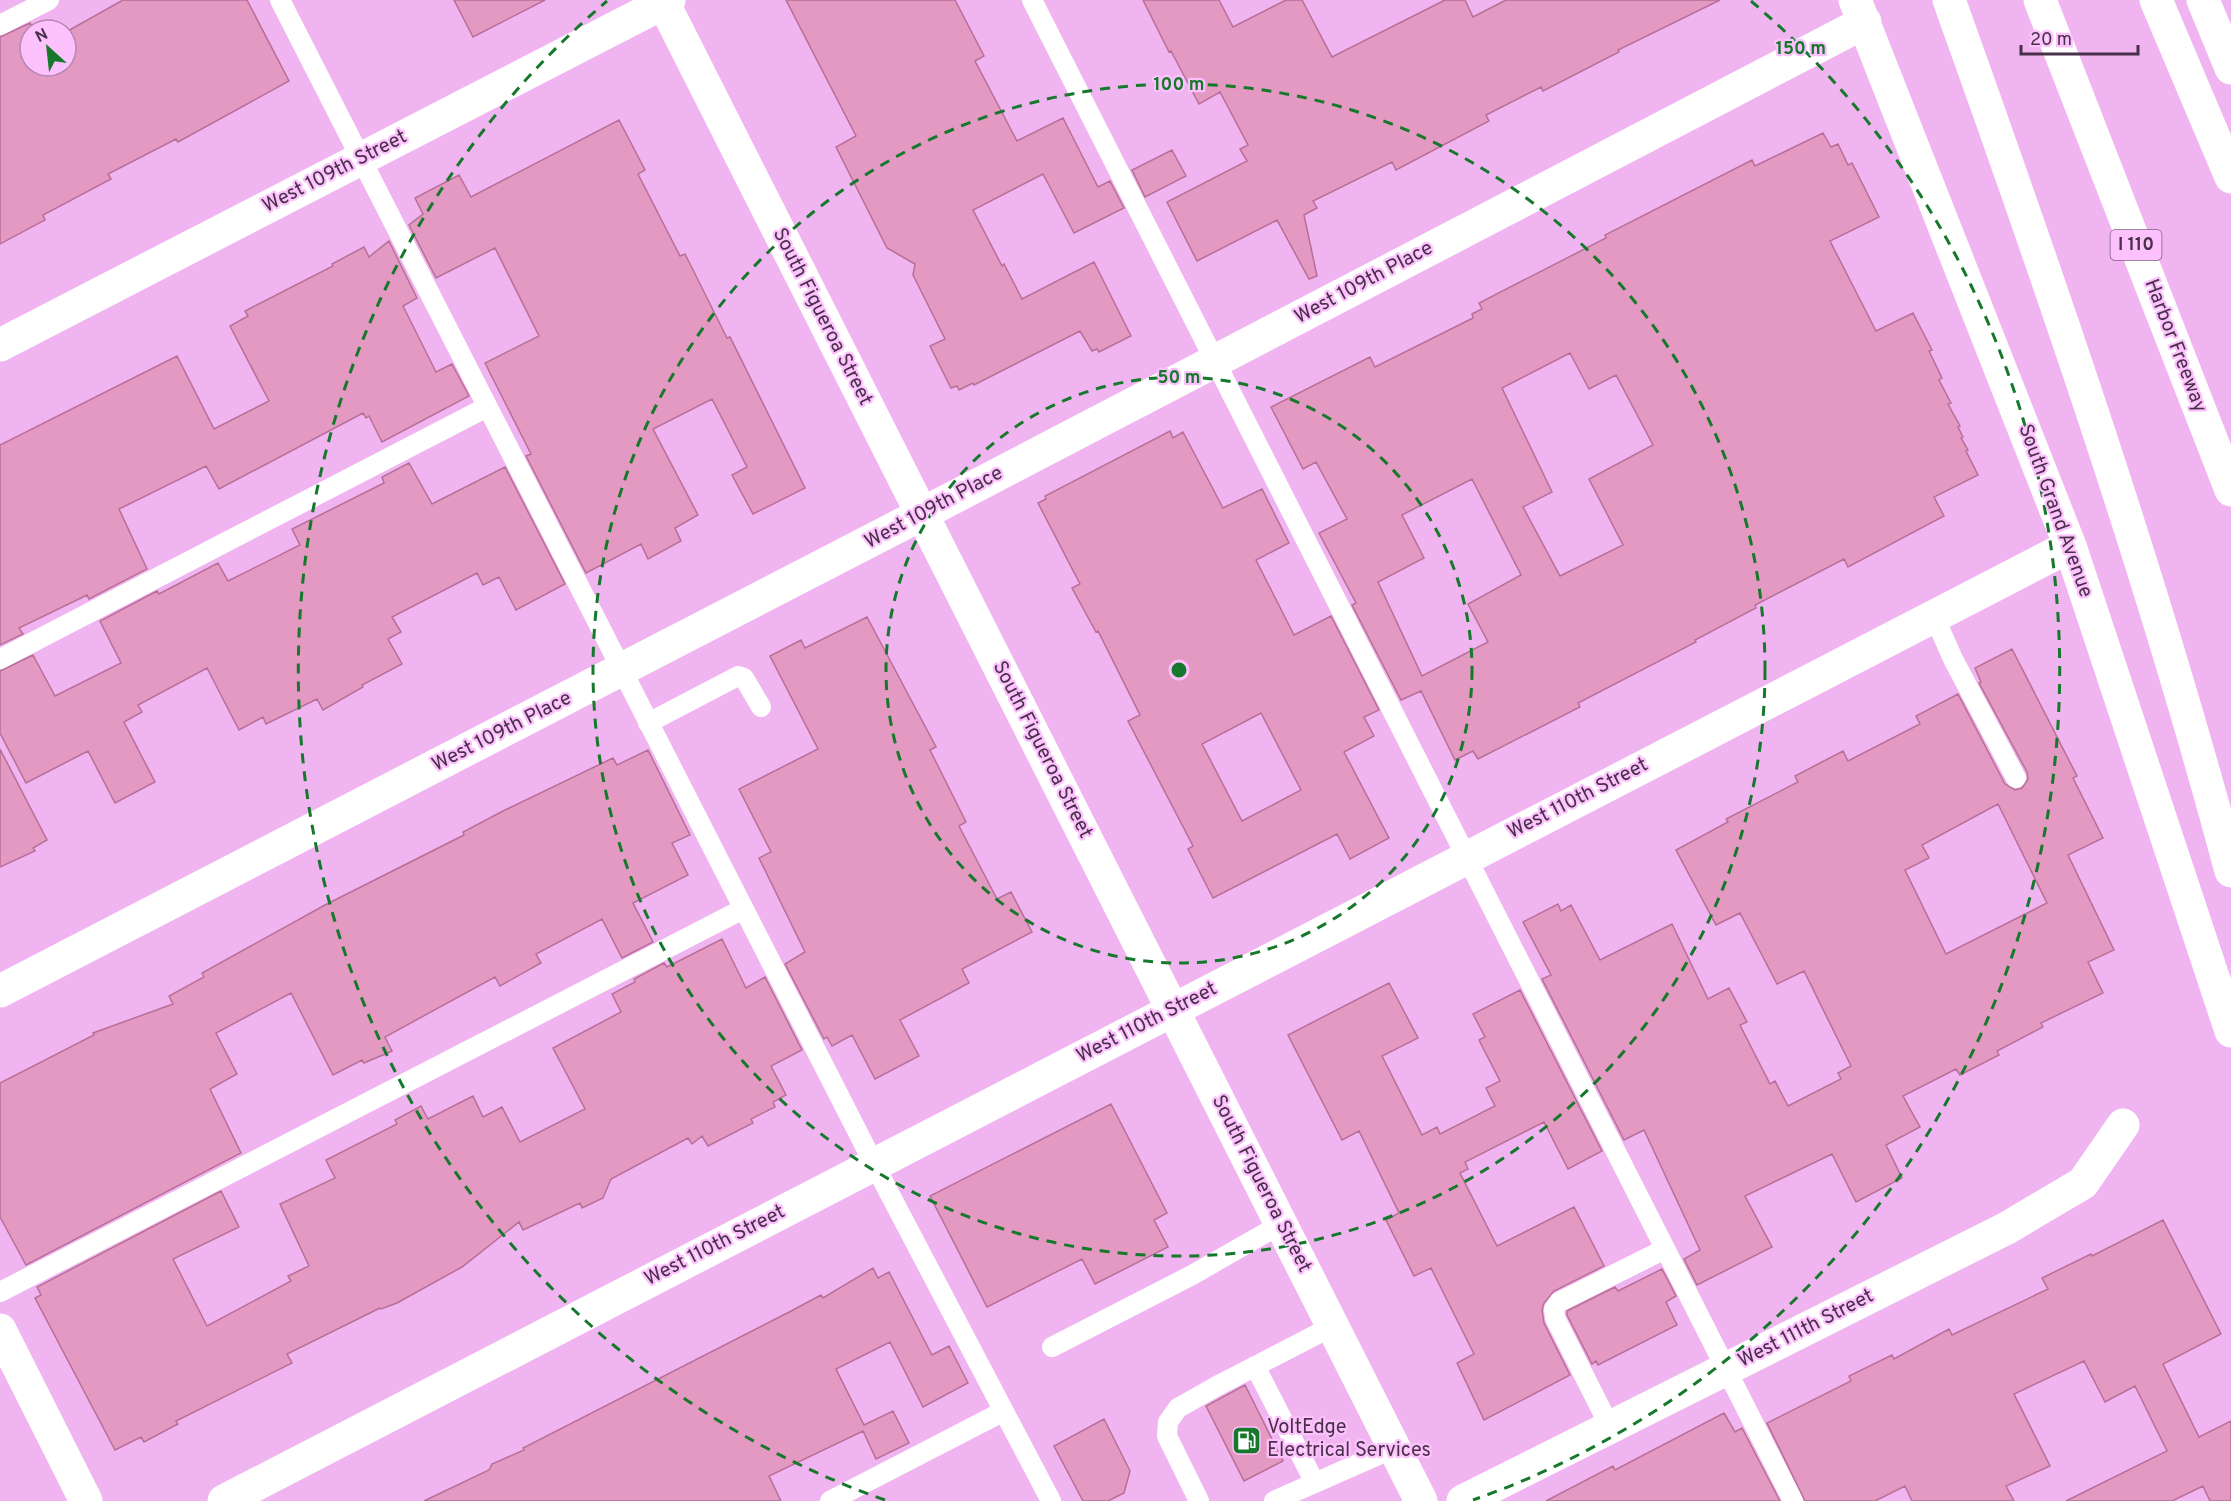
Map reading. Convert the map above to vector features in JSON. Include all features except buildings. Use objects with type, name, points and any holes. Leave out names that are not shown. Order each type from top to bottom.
[{"type":"main road","points":[[1949,0],[2042,258],[2144,572],[2198,748],[2231,872]]},
{"type":"main road","name":"Harbor Freeway","points":[[2040,0],[2231,490]]},
{"type":"main road","points":[[2156,0],[2231,177]]},
{"type":"main road","points":[[2203,0],[2231,68]]},
{"type":"main road","name":"West 109th Street","points":[[0,345],[665,1]]},
{"type":"main road","name":"South Figueroa Street","points":[[665,1],[1421,1501]]},
{"type":"main road","name":"West 109th Place","points":[[0,991],[1215,362],[1860,11]]},
{"type":"main road","name":"South Grand Avenue","points":[[1860,11],[2070,546],[2231,1031]]},
{"type":"main road","name":"West 110th Street","points":[[224,1501],[2070,546]]},
{"type":"main road","name":"West 111th Street","points":[[1463,1501],[2007,1228],[2083,1183],[2123,1125]]},
{"type":"main road","points":[[0,1330],[86,1501]]},
{"type":"lane","points":[[0,25],[49,0]]},
{"type":"lane","points":[[280,0],[743,909],[1051,1501]]},
{"type":"lane","points":[[1032,0],[1793,1501]]},
{"type":"lane","points":[[0,659],[487,407]]},
{"type":"lane","points":[[1934,616],[1953,658],[2016,778]]},
{"type":"lane","points":[[648,723],[738,676],[744,678],[761,707]]},
{"type":"lane","points":[[0,1292],[743,909]]},
{"type":"lane","points":[[1052,1347],[1194,1274],[1281,1224]]},
{"type":"lane","points":[[1611,1427],[1569,1347],[1554,1310],[1559,1302],[1665,1250]]},
{"type":"lane","points":[[1199,1501],[1167,1436],[1168,1422],[1178,1408],[1333,1326]]},
{"type":"lane","points":[[1255,1366],[1315,1483]]},
{"type":"lane","points":[[830,1501],[1004,1411]]},
{"type":"lane","points":[[1274,1501],[1394,1448]]},
{"type":"place","name":"VoltEdge Electrical Services","points":[[1246,1440]]}]
